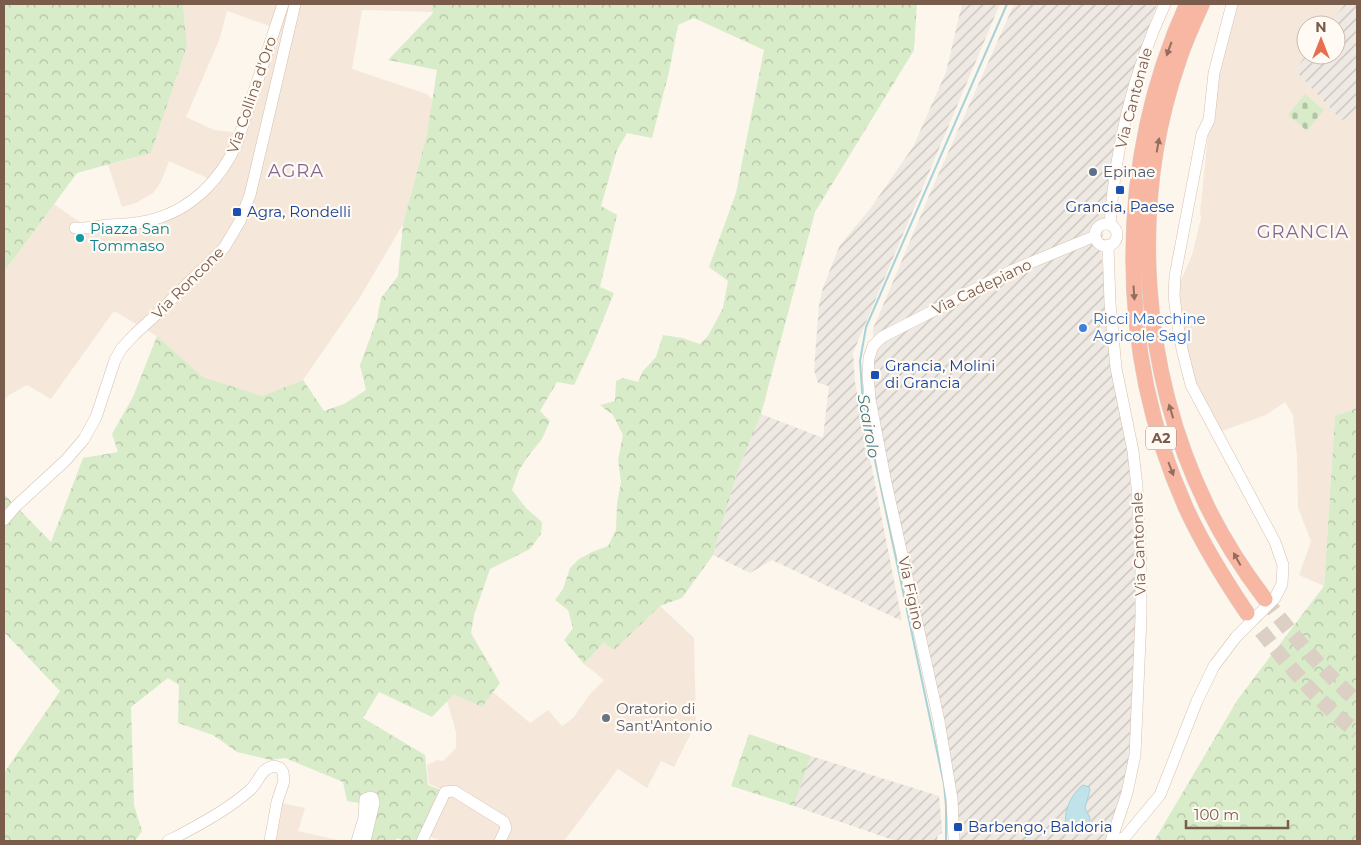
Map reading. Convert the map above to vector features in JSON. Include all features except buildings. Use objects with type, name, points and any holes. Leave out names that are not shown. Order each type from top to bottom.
[{"type":"highway","name":"A2","points":[[1187,4],[1168,50],[1154,93],[1144,138],[1143,192],[1152,316],[1162,376],[1170,408],[1186,456],[1207,507],[1242,567],[1264,599]]},
{"type":"highway","name":"A2","points":[[1202,4],[1186,38],[1168,95],[1157,145],[1143,192],[1133,244],[1134,290],[1137,325],[1154,418],[1169,464],[1198,534],[1247,612]]},
{"type":"street","name":"Via Collina d'Oro","points":[[75,228],[88,229],[155,220],[181,209],[194,200],[214,181],[227,164],[237,143],[283,4]]},
{"type":"street","name":"Via Roncone","points":[[4,520],[15,507],[66,460],[84,439],[96,417],[115,360],[124,345],[224,248],[240,221],[250,195],[295,4]]},
{"type":"street","name":"Via Cantonale","points":[[1110,224],[1120,142],[1151,36],[1165,4]]},
{"type":"street","points":[[1115,841],[1125,837],[1160,795],[1197,701],[1214,666],[1236,637],[1275,598],[1282,584],[1283,565],[1275,542],[1191,385],[1182,349],[1174,296],[1175,276],[1202,134],[1209,120],[1214,73],[1232,4]]},
{"type":"street","points":[[1110,224],[1115,228],[1117,234],[1115,241],[1108,245],[1098,242],[1096,236],[1099,226],[1110,224]]},
{"type":"street","name":"Via Cadepiano","points":[[873,346],[882,337],[1005,274],[1096,236]]},
{"type":"street","name":"Via Cantonale","points":[[1108,245],[1110,303],[1116,368],[1133,451],[1141,565],[1141,618],[1134,756],[1127,793],[1111,841]]},
{"type":"street","name":"Via Figino","points":[[873,346],[868,367],[870,399],[885,478],[939,721],[952,799],[954,841]]},
{"type":"street","points":[[168,841],[243,796],[256,784],[266,768],[274,766],[280,768],[284,777],[270,841]]},
{"type":"street","points":[[422,841],[445,792],[450,791],[506,825],[500,841]]},
{"type":"street","points":[[357,841],[364,818],[365,799],[370,797],[373,798],[374,803],[365,841]]},
{"type":"shaded area","points":[[183,4],[431,4],[434,12],[362,10],[352,69],[427,94],[433,100],[427,134],[403,224],[359,299],[303,380],[262,396],[203,377],[157,336],[114,311],[51,399],[27,385],[9,395],[4,401],[4,272],[54,204],[81,223],[155,219],[214,181],[169,161],[161,182],[153,193],[136,203],[122,207],[108,165],[151,153],[187,46]],"holes":[[[227,11],[275,28],[240,133],[214,130],[186,117],[220,38]]]},
{"type":"shaded area","points":[[962,4],[1000,4],[853,353],[855,382],[902,621],[772,560],[750,573],[713,555],[737,473],[761,414],[823,438],[829,386],[818,383],[814,370],[819,305],[823,287],[840,245],[870,209],[913,147],[946,72]]},
{"type":"shaded area","points":[[1014,4],[1157,4],[1126,93],[1109,177],[1101,250],[1107,319],[1129,461],[1136,586],[1135,755],[1111,841],[954,841],[952,799],[872,397],[873,329],[931,191]]},
{"type":"shaded area","points":[[1232,4],[1345,4],[1337,15],[1296,15],[1296,65],[1299,65],[1295,70],[1341,120],[1347,119],[1357,110],[1357,408],[1335,416],[1324,586],[1299,575],[1311,541],[1298,508],[1297,458],[1293,415],[1285,402],[1266,415],[1216,433],[1191,385],[1174,296],[1192,255],[1201,218],[1200,212],[1211,106]]},
{"type":"shaded area","points":[[1345,4],[1357,4],[1357,110],[1347,119],[1341,120],[1295,70],[1299,65],[1346,65],[1346,15],[1337,15]]},
{"type":"shaded area","points":[[660,606],[694,638],[696,723],[674,767],[661,761],[647,788],[618,769],[564,841],[441,841],[426,835],[443,790],[429,784],[427,765],[437,760],[443,761],[456,748],[456,732],[447,701],[454,693],[482,707],[493,692],[530,723],[548,710],[562,726],[573,718],[591,693],[604,680],[584,664],[604,642]]},
{"type":"shaded area","points":[[811,756],[939,796],[942,833],[938,835],[937,841],[896,841],[794,806]]},
{"type":"shaded area","points":[[277,802],[305,808],[298,831],[342,841],[270,841]]},
{"type":"green space","points":[[4,4],[183,4],[187,46],[151,153],[77,173],[4,272]]},
{"type":"green space","points":[[431,4],[917,4],[914,50],[815,212],[761,414],[737,473],[713,555],[682,598],[660,606],[614,650],[604,642],[584,664],[564,640],[573,628],[568,610],[555,600],[563,589],[570,568],[579,559],[608,546],[616,530],[617,504],[621,482],[618,460],[623,435],[613,415],[600,405],[615,401],[616,381],[623,378],[638,382],[643,371],[656,357],[663,335],[682,338],[700,344],[708,336],[723,308],[728,281],[709,267],[736,193],[764,50],[694,18],[678,25],[669,72],[652,138],[627,133],[617,150],[601,206],[617,215],[600,287],[614,293],[574,385],[557,382],[540,411],[550,421],[542,439],[519,470],[512,490],[526,508],[542,522],[541,534],[530,549],[490,569],[474,615],[471,633],[500,683],[482,707],[454,694],[432,717],[379,692],[363,718],[425,755],[428,785],[443,791],[421,841],[404,841],[397,838],[395,841],[357,841],[364,804],[347,801],[343,782],[285,758],[271,760],[237,752],[213,735],[178,723],[179,685],[168,678],[131,707],[134,805],[142,831],[135,841],[4,841],[4,773],[60,691],[4,632],[4,494],[51,542],[83,458],[118,452],[112,434],[133,397],[157,336],[203,377],[262,396],[303,380],[324,411],[344,404],[366,390],[360,365],[377,319],[381,298],[398,276],[403,224],[427,134],[437,70],[388,60],[433,13]]},
{"type":"green space","points":[[1305,94],[1324,110],[1307,131],[1288,115]]},
{"type":"green space","points":[[1357,408],[1357,841],[1154,841],[1238,699],[1324,586],[1335,416]]},
{"type":"green space","points":[[749,734],[811,756],[794,806],[731,786]]},
{"type":"water","points":[[1083,785],[1089,787],[1090,790],[1085,808],[1090,818],[1084,832],[1074,833],[1066,827],[1067,809],[1075,793]]},
{"type":"waterway","name":"Scairolo","points":[[946,841],[944,784],[863,404],[860,361],[866,327],[1007,4]]},
{"type":"tunnel","points":[[1265,599],[1308,652],[1357,701]]},
{"type":"tunnel","points":[[1247,613],[1312,691],[1357,732]]},
{"type":"place","name":"Epinae","points":[[1093,172]]},
{"type":"place","name":"Grancia, Paese","points":[[1120,190]]},
{"type":"place","name":"Agra, Rondelli","points":[[237,212]]},
{"type":"place","name":"Piazza San Tommaso","points":[[80,238]]},
{"type":"place","name":"Ricci Macchine Agricole Sagl","points":[[1083,328]]},
{"type":"place","name":"Grancia, Molini di Grancia","points":[[875,375]]},
{"type":"place","name":"Oratorio di Sant'Antonio","points":[[606,718]]},
{"type":"place","name":"Barbengo, Baldoria","points":[[958,827]]},
{"type":"district","name":"AGRA","points":[[296,171]]},
{"type":"district","name":"GRANCIA","points":[[1303,232]]}]
